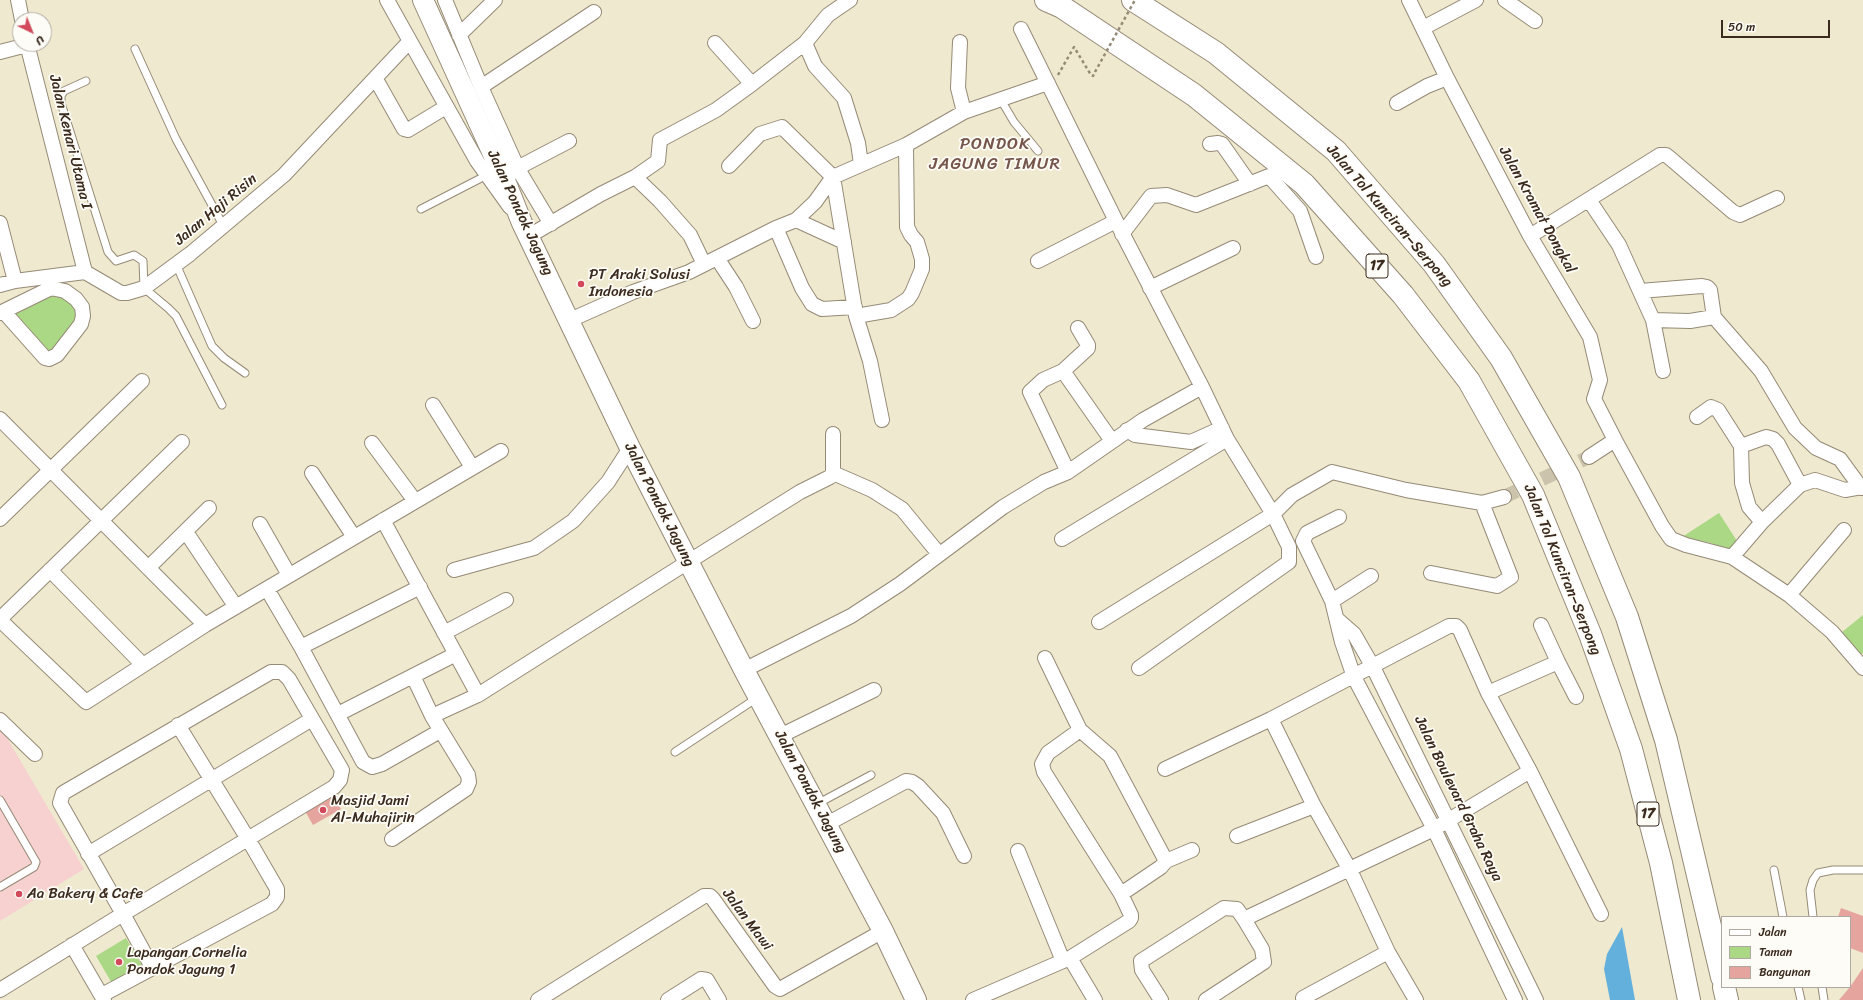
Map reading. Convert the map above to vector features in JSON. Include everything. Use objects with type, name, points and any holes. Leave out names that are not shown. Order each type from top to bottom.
[{"type":"highway","name":"Jalan Tol Kunciran–Serpong","points":[[1046,0],[1062,8],[1194,95],[1304,184],[1403,295],[1469,381],[1533,495],[1590,634],[1631,749],[1661,863],[1689,1000]]},
{"type":"highway","name":"Jalan Tol Kunciran–Serpong","points":[[1134,0],[1216,53],[1336,150],[1434,264],[1501,358],[1569,477],[1627,617],[1666,740],[1721,973]]},
{"type":"highway","points":[[1724,988],[1727,1000]]},
{"type":"street","points":[[18,0],[20,12]]},
{"type":"street","points":[[387,0],[446,107],[502,173],[551,224]]},
{"type":"street","name":"Jalan Pondok Jagung","points":[[423,0],[502,173],[526,230],[630,448],[744,670],[817,804],[883,931],[916,1000]]},
{"type":"street","points":[[445,0],[481,87],[502,173]]},
{"type":"street","points":[[459,35],[495,0]]},
{"type":"street","points":[[526,230],[551,224],[601,194],[635,178],[658,161],[660,140],[716,110],[752,84],[805,43],[828,15],[850,0]]},
{"type":"street","name":"Jalan Kramat Dongkal","points":[[1409,0],[1447,78],[1530,236],[1590,337],[1600,380],[1594,399],[1614,440],[1662,526],[1671,539],[1686,545],[1732,557],[1789,595],[1832,632],[1863,668]]},
{"type":"street","points":[[1423,28],[1476,0]]},
{"type":"street","points":[[1505,0],[1535,21]]},
{"type":"street","points":[[481,87],[594,12]]},
{"type":"street","points":[[1021,28],[1122,234],[1225,433],[1273,514],[1290,547],[1289,562],[1139,668]]},
{"type":"street","name":"Jalan Haji Risin","points":[[86,272],[121,293],[127,293],[144,288],[224,227],[284,175],[410,42]]},
{"type":"street","points":[[960,42],[958,88],[964,112]]},
{"type":"street","points":[[715,43],[752,84]]},
{"type":"street","points":[[805,43],[815,66],[844,98],[858,143],[861,164]]},
{"type":"street","points":[[0,52],[12,49]]},
{"type":"street","name":"Jalan Kenari Utama I","points":[[29,52],[86,272]]},
{"type":"street","points":[[1397,103],[1428,86],[1447,78]]},
{"type":"street","points":[[378,83],[404,129],[408,130],[446,107]]},
{"type":"street","points":[[570,320],[633,292],[688,272],[776,228],[796,220],[815,202],[833,178],[861,164],[906,145],[964,112],[1048,83]]},
{"type":"street","points":[[729,166],[760,134],[782,127],[833,178],[855,311],[870,361],[882,420]]},
{"type":"street","points":[[502,173],[569,141]]},
{"type":"street","points":[[1210,144],[1222,144],[1250,184]]},
{"type":"street","points":[[776,228],[802,288],[812,304],[822,309],[855,311],[891,310],[908,299],[922,269],[922,259],[917,242],[907,227],[906,145]]},
{"type":"street","points":[[1530,236],[1660,155],[1666,155],[1733,212],[1740,215],[1777,198]]},
{"type":"street","points":[[1122,234],[1151,196],[1168,195],[1196,205],[1269,176],[1300,211],[1316,257]]},
{"type":"street","points":[[635,178],[660,201],[690,234],[704,264]]},
{"type":"street","points":[[1588,200],[1619,245],[1653,320],[1663,371]]},
{"type":"street","points":[[796,220],[844,242]]},
{"type":"street","points":[[1038,262],[1116,221]]},
{"type":"street","points":[[0,223],[16,280]]},
{"type":"street","points":[[1150,288],[1233,248]]},
{"type":"street","points":[[718,258],[736,287],[753,321]]},
{"type":"street","points":[[0,285],[16,280],[86,272]]},
{"type":"street","points":[[1640,291],[1707,287],[1710,290],[1714,317],[1761,371],[1795,428],[1816,448],[1840,459],[1862,488]]},
{"type":"street","points":[[51,288],[65,291],[76,299],[82,307],[83,316],[81,324],[57,355],[49,359],[45,358],[2,313],[51,288]]},
{"type":"street","points":[[1653,320],[1690,321],[1714,317]]},
{"type":"street","points":[[1068,472],[1030,392],[1043,380],[1063,371],[1088,348],[1088,345],[1078,328]]},
{"type":"street","points":[[1063,371],[1112,441]]},
{"type":"street","points":[[0,519],[142,381]]},
{"type":"street","points":[[744,670],[851,616],[900,584],[1003,507],[1044,482],[1068,472],[1127,430],[1202,387]]},
{"type":"street","points":[[433,405],[472,467]]},
{"type":"street","points":[[1697,417],[1711,407],[1716,408],[1741,446],[1742,483],[1749,507],[1762,522]]},
{"type":"street","points":[[0,419],[205,625]]},
{"type":"street","points":[[1127,430],[1135,435],[1191,442],[1225,433]]},
{"type":"street","points":[[1062,539],[1225,433]]},
{"type":"street","points":[[432,716],[478,695],[800,492],[830,477],[833,472],[833,434]]},
{"type":"street","points":[[1741,446],[1766,437],[1773,439],[1778,444],[1800,485]]},
{"type":"street","points":[[1589,457],[1614,440]]},
{"type":"street","points":[[182,442],[0,619],[86,702],[205,625],[501,451]]},
{"type":"street","points":[[372,442],[415,501]]},
{"type":"street","points":[[454,570],[534,548],[566,526],[573,521],[608,482],[630,448]]},
{"type":"street","points":[[833,472],[872,490],[902,509],[939,554]]},
{"type":"street","points":[[1099,622],[1273,514],[1292,495],[1332,472],[1406,490],[1482,503],[1504,497]]},
{"type":"street","points":[[312,473],[354,537]]},
{"type":"street","points":[[1732,557],[1762,522],[1800,485],[1815,480],[1845,490],[1862,488]]},
{"type":"street","points":[[1431,573],[1497,586],[1511,577],[1482,503]]},
{"type":"street","points":[[148,568],[210,508]]},
{"type":"street","points":[[1339,517],[1307,533],[1302,542],[1332,601],[1338,620],[1342,642],[1354,677],[1434,829],[1515,1000]]},
{"type":"street","points":[[383,520],[478,695]]},
{"type":"street","points":[[260,524],[289,575]]},
{"type":"street","points":[[1789,595],[1844,530]]},
{"type":"street","points":[[186,532],[236,607]]},
{"type":"street","points":[[50,570],[143,665]]},
{"type":"street","points":[[1332,601],[1371,576]]},
{"type":"street","points":[[301,648],[420,588]]},
{"type":"street","points":[[267,589],[338,714],[363,762],[372,767],[382,764],[440,731]]},
{"type":"street","points":[[444,632],[506,600]]},
{"type":"street","name":"Jalan Boulevard Graha Raya","points":[[1338,620],[1354,634],[1374,666],[1536,1000]]},
{"type":"street","points":[[1165,769],[1271,719],[1452,625],[1460,630],[1488,693],[1530,771],[1601,914]]},
{"type":"street","points":[[1541,625],[1576,697]]},
{"type":"street","points":[[338,714],[456,654]]},
{"type":"street","points":[[1046,658],[1080,730],[1110,756],[1166,861]]},
{"type":"street","points":[[1488,693],[1558,662]]},
{"type":"street","points":[[0,990],[123,914],[334,787],[340,780],[342,770],[289,679],[282,672],[271,672],[178,724],[63,793],[60,803],[123,914],[152,967]]},
{"type":"street","points":[[392,839],[466,789],[469,782],[468,776],[440,731],[413,676]]},
{"type":"street","points":[[780,736],[874,690]]},
{"type":"street","points":[[88,854],[312,719]]},
{"type":"street","points":[[1271,719],[1314,806],[1350,870],[1388,952],[1416,1000]]},
{"type":"street","points":[[0,720],[35,754]]},
{"type":"street","points":[[72,945],[103,997],[152,967],[272,904],[278,897],[276,889],[248,839],[178,724]]},
{"type":"street","points":[[973,1000],[1066,959],[1129,921],[1132,915],[1121,894],[1044,772],[1042,764],[1048,753],[1080,730]]},
{"type":"street","points":[[1244,919],[1350,870],[1450,821],[1530,771]]},
{"type":"street","points":[[827,824],[906,781],[912,782],[918,786],[943,813],[964,856]]},
{"type":"street","points":[[1237,836],[1314,806]]},
{"type":"street","points":[[1121,894],[1161,867],[1166,861],[1192,850]]},
{"type":"street","points":[[1018,851],[1066,959],[1095,1000]]},
{"type":"street","name":"Jalan Mawi","points":[[538,1000],[704,896],[710,896],[713,899],[775,986],[780,989],[883,931]]},
{"type":"street","points":[[1160,1000],[1142,970],[1141,961],[1224,908],[1237,909],[1262,949],[1264,962],[1206,1000]]},
{"type":"street","points":[[1303,998],[1388,952]]},
{"type":"street","points":[[668,1000],[701,979],[707,980],[719,1000]]},
{"type":"lane","points":[[135,49],[176,139],[224,227]]},
{"type":"lane","points":[[86,81],[64,91],[61,96],[108,252],[116,261],[134,255],[139,257],[142,261],[144,288],[176,316],[222,405]]},
{"type":"lane","points":[[1001,100],[1014,122],[1038,151]]},
{"type":"lane","points":[[421,209],[502,173]]},
{"type":"lane","points":[[176,264],[212,346],[224,358],[245,373]]},
{"type":"lane","points":[[675,752],[759,697]]},
{"type":"lane","points":[[817,804],[871,775]]},
{"type":"lane","points":[[0,800],[36,862],[34,867],[0,887]]},
{"type":"lane","points":[[1774,870],[1784,916]]},
{"type":"lane","points":[[1813,916],[1810,890],[1812,880],[1818,873],[1833,870],[1863,870]]},
{"type":"lane","points":[[1798,988],[1801,1000]]},
{"type":"lane","points":[[1822,988],[1824,1000]]},
{"type":"path","points":[[1063,69],[1072,48],[1074,47],[1093,76],[1134,0]]},
{"type":"shaded area","points":[[0,731],[7,738],[84,869],[0,921]]},
{"type":"green space","points":[[45,290],[65,291],[82,307],[68,340],[45,358],[4,312]]},
{"type":"green space","points":[[1719,513],[1739,544],[1732,552],[1711,543],[1682,537]]},
{"type":"green space","points":[[1863,615],[1863,653],[1860,655],[1842,632]]},
{"type":"green space","name":"Lapangan Cornelia Pondok Jagung 1","points":[[126,938],[143,967],[113,985],[96,956]]},
{"type":"water","points":[[1622,927],[1635,1000],[1610,1000],[1604,969],[1607,954]]},
{"type":"building","name":"Masjid Jami Al-Muhajirin","points":[[333,795],[341,809],[313,825],[305,811]]},
{"type":"building","points":[[1841,908],[1863,916],[1863,953],[1851,948],[1851,916],[1838,916]]},
{"type":"building","points":[[1863,968],[1863,1000],[1839,1000],[1849,988],[1851,988],[1851,986]]},
{"type":"tunnel","points":[[1504,497],[1589,457]]},
{"type":"place","name":"PT Araki Solusi Indonesia","points":[[581,284]]},
{"type":"place","name":"Masjid Jami Al-Muhajirin","points":[[323,810]]},
{"type":"place","name":"Aa Bakery & Cafe","points":[[19,894]]},
{"type":"place","name":"Lapangan Cornelia Pondok Jagung 1","points":[[119,962]]},
{"type":"district","name":"PONDOK JAGUNG TIMUR","points":[[995,155]]}]
